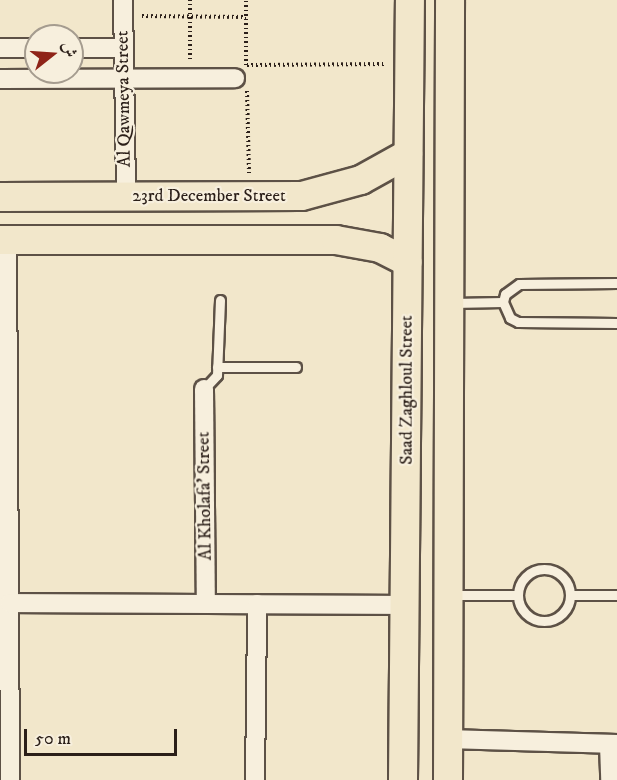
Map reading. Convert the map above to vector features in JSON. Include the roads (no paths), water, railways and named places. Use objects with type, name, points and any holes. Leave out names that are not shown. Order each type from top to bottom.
[{"type":"main road","name":"Saad Zaghloul Street","points":[[402,780],[410,0]]},
{"type":"main road","points":[[448,780],[450,0]]},
{"type":"main road","name":"23rd December Street","points":[[0,197],[302,196],[361,180],[408,154]]},
{"type":"main road","points":[[302,196],[310,221],[307,240]]},
{"type":"main road","points":[[4,240],[307,240],[366,244],[408,262]]},
{"type":"street","name":"Al Qawmeya Street","points":[[123,8],[126,197]]},
{"type":"street","points":[[0,48],[24,48]]},
{"type":"street","points":[[84,48],[123,48]]},
{"type":"street","points":[[0,79],[190,78],[244,73]]},
{"type":"street","points":[[4,240],[4,421],[10,603],[10,780]]},
{"type":"street","name":"Al Kholafa' Street","points":[[204,389],[206,603]]},
{"type":"street","points":[[10,603],[405,605]]},
{"type":"street","points":[[255,780],[257,604]]},
{"type":"street","points":[[447,740],[613,744],[610,780]]},
{"type":"lane","points":[[617,283],[519,284],[505,294],[502,302],[510,318],[518,322],[617,323]]},
{"type":"lane","points":[[204,389],[216,377],[219,300]]},
{"type":"lane","points":[[450,303],[502,302]]},
{"type":"lane","points":[[217,367],[296,367]]},
{"type":"lane","points":[[544,568],[559,574],[570,595],[565,610],[543,621],[522,610],[517,595],[522,579],[544,568]]},
{"type":"lane","points":[[447,595],[517,595]]},
{"type":"lane","points":[[570,595],[617,595]]}]
